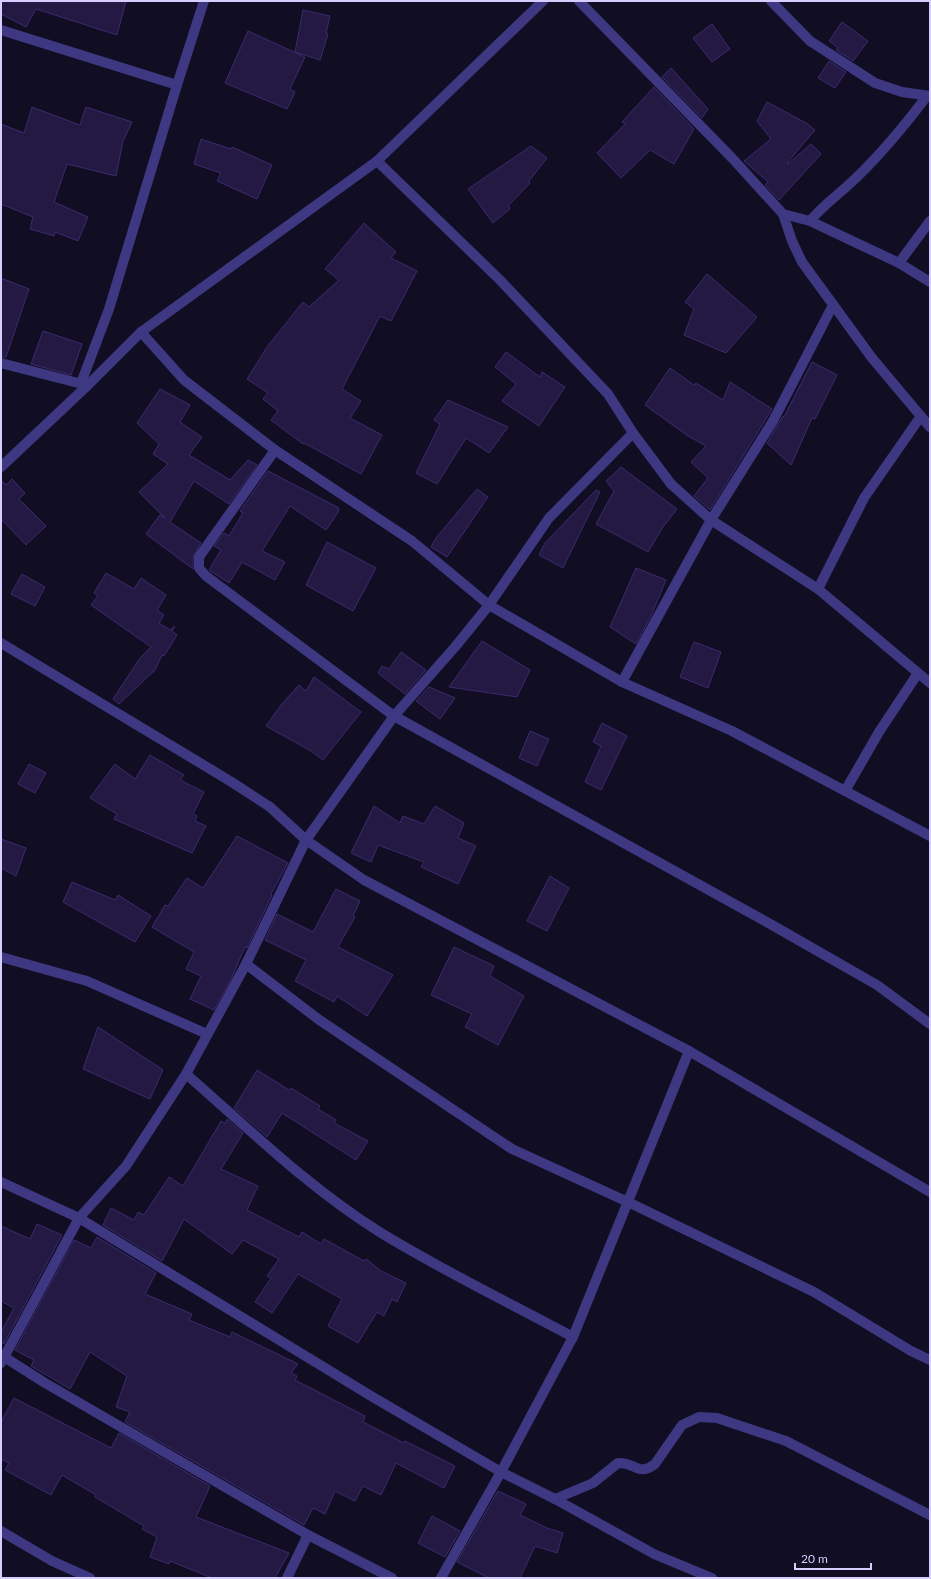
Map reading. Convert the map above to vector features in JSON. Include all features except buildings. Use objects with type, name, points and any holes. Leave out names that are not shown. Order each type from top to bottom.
[{"type":"street","points":[[84,384],[109,309],[204,1]]},
{"type":"street","points":[[1,468],[84,384],[141,332],[377,161],[543,1]]},
{"type":"street","points":[[579,1],[732,158],[784,214],[792,241],[802,262],[872,358],[930,427]]},
{"type":"street","points":[[771,1],[810,42],[875,83],[902,92],[928,96]]},
{"type":"street","points":[[2,33],[177,85]]},
{"type":"street","points":[[810,221],[817,212],[883,151],[928,96]]},
{"type":"street","points":[[377,161],[500,280],[608,394],[633,433],[671,484],[710,520],[818,589],[930,683]]},
{"type":"street","points":[[784,214],[810,221],[899,263],[930,282]]},
{"type":"street","points":[[899,263],[930,221]]},
{"type":"street","points":[[622,682],[710,520],[772,421],[833,305]]},
{"type":"street","points":[[141,332],[184,380],[275,450],[412,541],[489,605],[622,682],[732,731],[930,836]]},
{"type":"street","points":[[1,364],[84,384]]},
{"type":"street","points":[[818,589],[864,498],[921,416]]},
{"type":"street","points":[[392,1578],[308,1535],[2,1358],[79,1218],[126,1166],[186,1074],[246,964],[306,840],[394,716],[489,605],[548,518],[633,433]]},
{"type":"street","points":[[275,450],[199,557],[200,568],[206,576],[394,716],[877,985],[930,1024]]},
{"type":"street","points":[[1,643],[230,781],[270,807],[306,840],[364,880],[689,1051],[930,1192]]},
{"type":"street","points":[[845,791],[879,732],[918,673]]},
{"type":"street","points":[[1,957],[88,981],[207,1034]]},
{"type":"street","points":[[246,964],[318,1019],[512,1149],[628,1202],[814,1292],[911,1351],[930,1360]]},
{"type":"street","points":[[441,1578],[501,1472],[573,1337],[689,1051]]},
{"type":"street","points":[[186,1074],[315,1187],[378,1231],[450,1272],[573,1337]]},
{"type":"street","points":[[1,1182],[79,1218],[371,1396],[501,1472],[555,1499],[654,1554],[712,1578]]},
{"type":"street","points":[[555,1499],[593,1483],[618,1463],[644,1470],[649,1468],[655,1464],[682,1425],[699,1417],[717,1418],[786,1441],[930,1516]]},
{"type":"street","points":[[1,1531],[52,1561],[90,1578]]},
{"type":"street","points":[[287,1578],[308,1535]]}]
